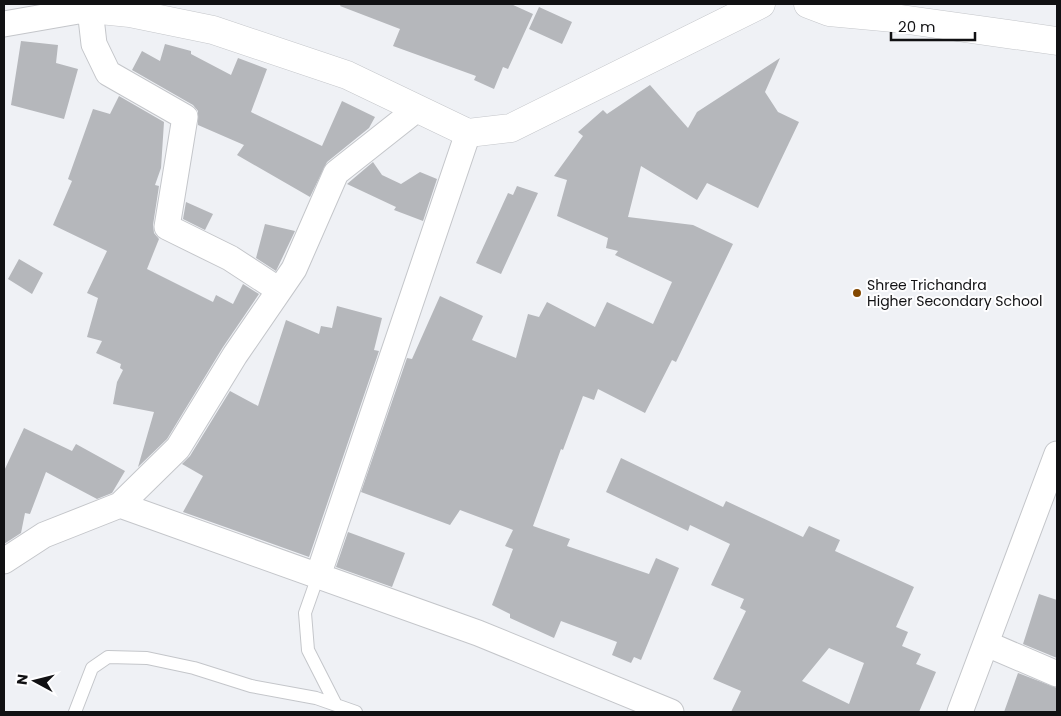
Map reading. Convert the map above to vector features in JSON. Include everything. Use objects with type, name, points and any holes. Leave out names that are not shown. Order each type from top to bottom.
[{"type":"main road","points":[[86,6],[132,9],[214,30],[347,75],[468,133],[511,128],[762,4]]},
{"type":"main road","points":[[808,4],[829,12],[892,11],[1057,41]]},
{"type":"street","points":[[4,24],[86,6],[94,44],[108,73],[185,117],[167,227],[230,258],[279,290]]},
{"type":"street","points":[[4,561],[44,535],[120,505],[178,448],[235,355],[294,269],[336,173],[417,109]]},
{"type":"street","points":[[318,576],[468,133]]},
{"type":"street","points":[[960,712],[1057,454]]},
{"type":"street","points":[[120,505],[478,633],[671,712]]},
{"type":"street","points":[[987,644],[1057,674]]},
{"type":"lane","points":[[318,576],[305,613],[308,650],[336,705]]},
{"type":"lane","points":[[75,712],[92,668],[108,657],[147,658],[194,668],[251,686],[316,698],[356,712]]},
{"type":"building","points":[[341,4],[511,4],[533,14],[508,69],[503,67],[494,89],[474,80],[476,76],[393,46],[400,29],[340,6]]},
{"type":"building","points":[[539,7],[572,22],[562,44],[529,29]]},
{"type":"building","points":[[21,41],[58,45],[56,63],[78,69],[64,119],[11,105]]},
{"type":"building","points":[[165,44],[191,51],[191,54],[231,75],[238,58],[267,69],[251,112],[322,146],[342,101],[375,117],[369,128],[327,162],[310,197],[237,155],[244,145],[198,125],[198,111],[193,105],[132,70],[142,51],[160,61]]},
{"type":"building","points":[[780,58],[765,92],[778,112],[799,122],[758,208],[707,183],[697,200],[641,166],[628,217],[693,225],[733,244],[676,362],[672,360],[645,413],[598,389],[594,400],[583,396],[563,450],[561,449],[533,526],[570,539],[567,546],[649,574],[656,558],[679,568],[641,660],[634,657],[631,663],[612,655],[617,642],[561,621],[554,638],[510,618],[510,614],[492,605],[513,549],[505,546],[513,530],[460,510],[450,525],[361,492],[407,358],[412,359],[440,296],[483,316],[472,340],[516,358],[528,314],[539,317],[547,302],[595,327],[607,302],[653,324],[672,282],[615,255],[618,251],[606,248],[608,238],[557,216],[567,180],[554,176],[583,136],[578,132],[603,110],[607,114],[650,85],[688,128],[697,112]]},
{"type":"building","points":[[119,96],[164,122],[161,168],[155,185],[159,186],[153,225],[154,233],[159,239],[147,269],[213,302],[216,295],[233,304],[243,284],[259,294],[223,347],[167,439],[138,467],[154,412],[113,404],[117,382],[123,370],[120,368],[121,364],[96,353],[102,341],[87,337],[98,298],[87,293],[107,251],[53,225],[72,181],[68,179],[93,109],[110,114]]},
{"type":"building","points":[[373,162],[382,175],[401,184],[420,172],[437,179],[423,221],[394,210],[396,207],[347,184]]},
{"type":"building","points":[[517,186],[538,193],[501,274],[476,263],[508,193],[513,195]]},
{"type":"building","points":[[186,202],[213,214],[205,230],[183,219]]},
{"type":"building","points":[[265,224],[295,231],[276,271],[256,258]]},
{"type":"building","points":[[19,259],[43,273],[32,294],[8,279]]},
{"type":"building","points":[[337,306],[382,318],[374,350],[379,351],[309,557],[183,512],[203,476],[182,464],[190,456],[230,391],[258,406],[286,320],[319,334],[321,326],[332,328]]},
{"type":"building","points":[[24,428],[72,451],[76,444],[125,471],[112,493],[97,499],[46,472],[30,514],[25,513],[21,533],[4,544],[4,471]]},
{"type":"building","points":[[621,458],[723,507],[726,501],[803,537],[809,526],[840,540],[835,551],[914,587],[896,627],[908,632],[902,646],[921,654],[916,664],[936,672],[919,712],[731,712],[741,691],[713,679],[746,611],[740,608],[744,599],[711,585],[730,544],[690,525],[688,531],[606,492]],"holes":[[[829,648],[864,663],[849,704],[802,681]]]},
{"type":"building","points":[[348,532],[405,553],[392,587],[336,567]]},
{"type":"building","points":[[1039,594],[1057,600],[1057,658],[1023,644]]},
{"type":"building","points":[[1018,673],[1057,688],[1057,712],[1004,712]]},
{"type":"place","name":"Shree Trichandra Higher Secondary School","points":[[857,293]]}]
